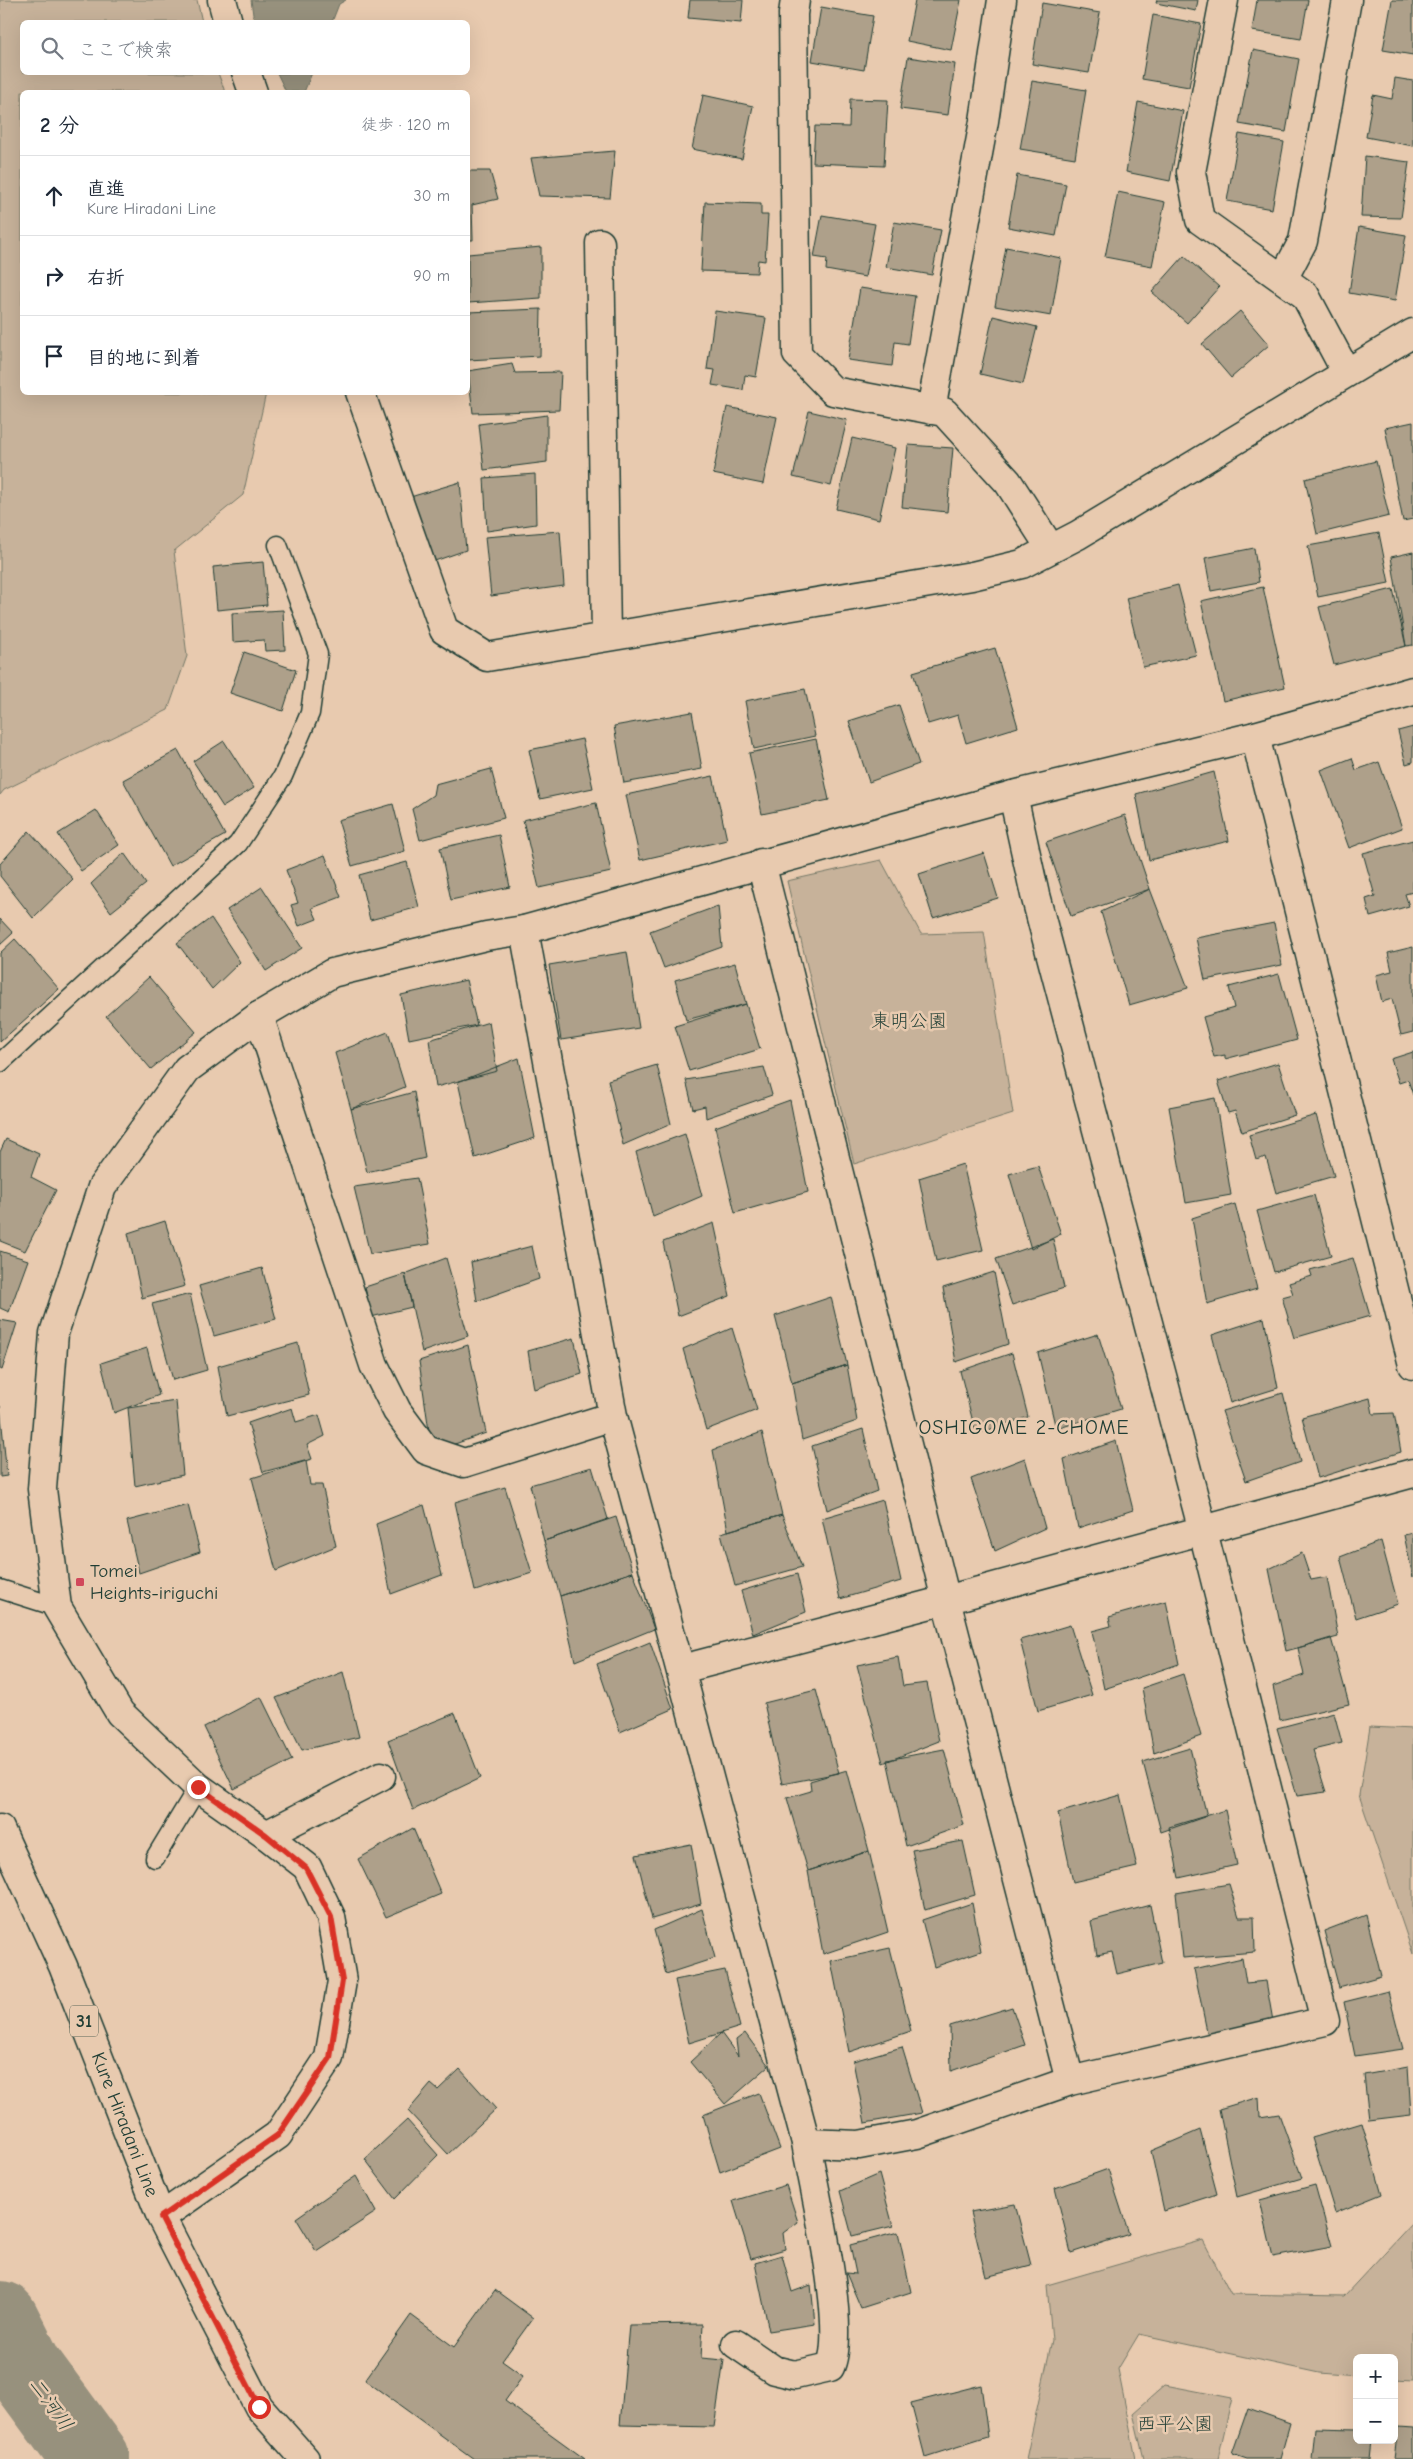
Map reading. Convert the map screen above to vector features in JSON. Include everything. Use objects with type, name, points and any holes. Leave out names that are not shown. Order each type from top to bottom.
[{"type":"street","points":[[222,0],[227,20]]},
{"type":"street","points":[[795,0],[793,14],[798,354],[833,391],[944,412],[1008,482],[1051,549]]},
{"type":"street","points":[[931,410],[984,121],[1002,0]]},
{"type":"street","points":[[1224,0],[1191,172],[1200,220],[1305,295],[1346,372]]},
{"type":"street","points":[[1283,279],[1303,241],[1347,0]]},
{"type":"street","points":[[247,75],[252,90]]},
{"type":"street","points":[[600,243],[606,637]]},
{"type":"street","points":[[361,395],[444,630],[487,657],[972,576],[1022,564],[1078,535],[1413,333]]},
{"type":"street","points":[[161,2217],[278,2135],[330,2058],[342,1981],[331,1917],[306,1868],[266,1835],[198,1787],[120,1713],[57,1606],[42,1489],[54,1333],[102,1187],[187,1069],[258,1016],[332,973],[486,936],[524,930],[761,863],[1013,795],[1256,736],[1413,691]]},
{"type":"street","points":[[1256,736],[1413,1365]]},
{"type":"street","points":[[806,2143],[859,2145],[917,2134],[1070,2081],[1325,2020],[1203,1531],[1035,895],[1013,795]]},
{"type":"street","points":[[761,863],[946,1600],[1070,2081]]},
{"type":"street","points":[[524,930],[614,1416],[806,2143],[832,2294],[836,2332],[833,2361],[830,2367],[795,2375],[774,2370],[736,2344]]},
{"type":"street","points":[[258,1016],[374,1365],[397,1411],[426,1450],[464,1463],[614,1416]]},
{"type":"street","points":[[682,1669],[946,1600],[1413,1473]]},
{"type":"street","points":[[266,1835],[381,1776]]},
{"type":"street","name":"Kure Hiradani Line","points":[[0,1829],[63,1966],[161,2217],[259,2407],[304,2459]]},
{"type":"lane","points":[[0,1063],[238,844],[283,776],[310,713],[318,654],[278,545]]},
{"type":"lane","points":[[0,1589],[57,1606]]},
{"type":"lane","points":[[154,1858],[198,1787]]},
{"type":"green space","points":[[0,0],[197,0],[202,20],[20,20],[20,75],[219,75],[224,90],[20,90],[20,395],[266,395],[243,495],[174,551],[187,656],[168,710],[4,790],[0,795]]},
{"type":"green space","name":"東明公園","points":[[881,860],[921,934],[984,932],[1013,1114],[854,1164],[787,881]]},
{"type":"green space","points":[[1370,1727],[1413,1729],[1413,1954],[1359,1795]]},
{"type":"green space","points":[[1413,2222],[1413,2380],[1398,2379],[1398,2354],[1353,2354],[1353,2376],[1319,2373],[1139,2334],[1118,2369],[1136,2459],[1026,2459],[1052,2340],[1047,2285],[1203,2240],[1231,2294],[1344,2296]]},
{"type":"green space","name":"西平公園","points":[[1165,2385],[1232,2398],[1218,2459],[1144,2459],[1133,2413]]},
{"type":"shaded area","points":[[251,0],[346,0],[339,4],[333,20],[254,20]]},
{"type":"shaded area","points":[[278,75],[311,75],[305,90],[285,90]]},
{"type":"building","points":[[690,0],[743,0],[741,23],[688,18]]},
{"type":"building","points":[[915,0],[961,0],[951,50],[907,41]]},
{"type":"building","points":[[1157,0],[1198,0],[1196,11],[1156,3]]},
{"type":"building","points":[[1257,0],[1308,0],[1301,39],[1252,31]]},
{"type":"building","points":[[1392,0],[1413,0],[1413,55],[1383,50]]},
{"type":"building","points":[[1042,3],[1100,13],[1089,73],[1032,64]]},
{"type":"building","points":[[821,7],[873,16],[864,70],[812,61]]},
{"type":"building","points":[[1153,15],[1201,24],[1189,87],[1142,79]]},
{"type":"building","points":[[1253,50],[1299,59],[1286,132],[1239,124]]},
{"type":"building","points":[[908,57],[955,64],[948,115],[900,109]]},
{"type":"building","points":[[1395,78],[1413,81],[1413,146],[1366,137],[1373,95],[1392,99]]},
{"type":"building","points":[[1032,81],[1086,90],[1075,158],[1020,149]]},
{"type":"building","points":[[703,95],[753,106],[742,159],[692,149]]},
{"type":"building","points":[[850,99],[888,100],[884,166],[813,163],[815,126],[849,127]]},
{"type":"building","points":[[1138,102],[1183,111],[1170,181],[1126,172]]},
{"type":"building","points":[[1239,134],[1284,142],[1272,209],[1227,201]]},
{"type":"building","points":[[615,151],[610,198],[539,196],[531,158]]},
{"type":"building","points":[[1365,156],[1409,162],[1401,218],[1361,217]]},
{"type":"building","points":[[470,171],[490,171],[498,199],[472,205],[473,240],[470,240]]},
{"type":"building","points":[[1017,175],[1066,184],[1056,236],[1008,227]]},
{"type":"building","points":[[1118,192],[1165,202],[1152,266],[1105,257]]},
{"type":"building","points":[[705,202],[761,204],[761,215],[768,215],[765,261],[758,260],[757,273],[701,271]]},
{"type":"building","points":[[822,215],[875,224],[865,277],[826,270],[827,259],[814,257]]},
{"type":"building","points":[[894,222],[941,230],[932,275],[886,267]]},
{"type":"building","points":[[1359,227],[1406,235],[1395,301],[1349,293]]},
{"type":"building","points":[[541,247],[541,298],[470,303],[470,254]]},
{"type":"building","points":[[1006,247],[1061,258],[1051,316],[995,306]]},
{"type":"building","points":[[1184,256],[1219,287],[1187,323],[1152,292]]},
{"type":"building","points":[[860,288],[915,296],[908,344],[895,342],[892,366],[848,360]]},
{"type":"building","points":[[541,309],[540,356],[470,360],[470,312]]},
{"type":"building","points":[[715,311],[766,318],[756,377],[745,375],[743,390],[712,385],[715,370],[707,369]]},
{"type":"building","points":[[1240,311],[1269,345],[1231,378],[1202,344]]},
{"type":"building","points":[[993,316],[1037,327],[1023,384],[980,374]]},
{"type":"building","points":[[512,364],[515,373],[561,372],[559,410],[473,413],[470,371]]},
{"type":"building","points":[[727,407],[777,417],[763,484],[713,474]]},
{"type":"building","points":[[809,411],[847,420],[831,486],[793,477]]},
{"type":"building","points":[[547,415],[547,462],[484,470],[479,424]]},
{"type":"building","points":[[1413,422],[1413,519],[1403,521],[1385,428]]},
{"type":"building","points":[[852,438],[895,448],[879,519],[836,509]]},
{"type":"building","points":[[908,445],[953,448],[947,512],[902,507]]},
{"type":"building","points":[[1376,461],[1389,516],[1317,534],[1305,479]]},
{"type":"building","points":[[535,474],[536,524],[487,531],[484,478]]},
{"type":"building","points":[[460,482],[466,550],[429,563],[407,498]]},
{"type":"building","points":[[560,531],[564,586],[491,596],[485,537]]},
{"type":"building","points":[[1379,533],[1389,583],[1318,597],[1308,546]]},
{"type":"building","points":[[1254,548],[1259,582],[1211,591],[1205,558]]},
{"type":"building","points":[[1413,552],[1413,645],[1406,646],[1391,557]]},
{"type":"building","points":[[263,562],[267,605],[217,610],[213,567]]},
{"type":"building","points":[[1178,585],[1196,655],[1143,667],[1126,598]]},
{"type":"building","points":[[1263,587],[1285,687],[1223,701],[1201,601]]},
{"type":"building","points":[[1393,589],[1406,646],[1334,665],[1319,607]]},
{"type":"building","points":[[283,610],[285,650],[265,651],[264,640],[233,642],[232,613]]},
{"type":"building","points":[[995,648],[1018,727],[966,743],[958,715],[928,724],[913,672]]},
{"type":"building","points":[[244,652],[296,670],[283,711],[230,693]]},
{"type":"building","points":[[805,689],[815,736],[754,749],[745,701]]},
{"type":"building","points":[[899,705],[919,764],[869,782],[849,721]]},
{"type":"building","points":[[692,712],[702,769],[624,783],[614,726]]},
{"type":"building","points":[[1413,727],[1413,762],[1406,764],[1398,731]]},
{"type":"building","points":[[582,739],[593,788],[540,799],[529,750]]},
{"type":"building","points":[[816,739],[829,800],[762,814],[749,753]]},
{"type":"building","points":[[224,741],[254,788],[223,807],[193,761]]},
{"type":"building","points":[[178,750],[225,835],[170,866],[123,780]]},
{"type":"building","points":[[1352,758],[1356,770],[1379,762],[1402,828],[1349,848],[1321,770]]},
{"type":"building","points":[[491,769],[504,818],[420,840],[412,809],[433,795],[435,784]]},
{"type":"building","points":[[1214,772],[1229,841],[1149,860],[1136,794]]},
{"type":"building","points":[[713,776],[727,840],[640,860],[626,795]]},
{"type":"building","points":[[596,803],[611,872],[539,888],[523,820]]},
{"type":"building","points":[[393,804],[405,851],[352,866],[338,820]]},
{"type":"building","points":[[96,810],[119,845],[81,871],[58,834]]},
{"type":"building","points":[[1125,815],[1150,889],[1071,916],[1046,842]]},
{"type":"building","points":[[29,831],[73,879],[33,918],[0,876],[0,864]]},
{"type":"building","points":[[499,835],[510,887],[451,900],[440,848]]},
{"type":"building","points":[[1413,840],[1413,892],[1405,894],[1409,906],[1370,917],[1366,899],[1375,896],[1363,853]]},
{"type":"building","points":[[124,853],[146,884],[111,912],[91,884]]},
{"type":"building","points":[[984,853],[998,898],[933,918],[919,874]]},
{"type":"building","points":[[325,855],[341,897],[312,908],[317,919],[299,926],[291,905],[298,903],[286,870]]},
{"type":"building","points":[[407,862],[419,907],[370,920],[359,875]]},
{"type":"building","points":[[262,887],[302,948],[266,971],[227,910]]},
{"type":"building","points":[[1150,889],[1188,988],[1129,1005],[1101,912]]},
{"type":"building","points":[[718,906],[722,947],[664,968],[650,931]]},
{"type":"building","points":[[211,918],[240,962],[212,989],[177,943]]},
{"type":"building","points":[[0,919],[13,933],[0,945]]},
{"type":"building","points":[[1274,923],[1282,965],[1205,980],[1196,938]]},
{"type":"building","points":[[15,939],[59,989],[0,1042],[0,953]]},
{"type":"building","points":[[1413,947],[1413,1032],[1401,1035],[1392,999],[1382,1002],[1376,975],[1392,971],[1388,953]]},
{"type":"building","points":[[627,952],[639,1028],[561,1040],[549,965]]},
{"type":"building","points":[[735,963],[746,1004],[686,1020],[675,980]]},
{"type":"building","points":[[1279,974],[1297,1040],[1225,1059],[1225,1055],[1214,1057],[1203,1017],[1234,1008],[1229,987]]},
{"type":"building","points":[[149,977],[196,1032],[151,1069],[106,1016]]},
{"type":"building","points":[[466,980],[477,1025],[409,1039],[401,995]]},
{"type":"building","points":[[746,1004],[760,1049],[689,1071],[675,1026]]},
{"type":"building","points":[[489,1022],[497,1071],[436,1087],[429,1040]]},
{"type":"building","points":[[388,1032],[405,1087],[351,1109],[335,1053]]},
{"type":"building","points":[[1413,1052],[1413,1095],[1408,1080],[1399,1083],[1391,1059]]},
{"type":"building","points":[[519,1058],[535,1138],[475,1158],[458,1082]]},
{"type":"building","points":[[1278,1063],[1295,1115],[1242,1132],[1235,1111],[1228,1113],[1218,1081]]},
{"type":"building","points":[[657,1065],[671,1124],[623,1145],[608,1080]]},
{"type":"building","points":[[764,1067],[772,1095],[706,1118],[705,1106],[693,1109],[686,1080]]},
{"type":"building","points":[[414,1092],[425,1158],[367,1172],[351,1109]]},
{"type":"building","points":[[1215,1098],[1231,1195],[1186,1203],[1169,1107]]},
{"type":"building","points":[[790,1100],[808,1192],[735,1213],[715,1127]]},
{"type":"building","points":[[1316,1115],[1334,1176],[1276,1193],[1266,1157],[1256,1160],[1249,1135]]},
{"type":"building","points":[[685,1134],[702,1196],[653,1217],[636,1152]]},
{"type":"building","points":[[6,1139],[39,1154],[31,1177],[56,1190],[25,1251],[0,1241],[0,1152]]},
{"type":"building","points":[[963,1164],[983,1250],[936,1261],[919,1178]]},
{"type":"building","points":[[1038,1166],[1061,1234],[1031,1249],[1009,1174]]},
{"type":"building","points":[[417,1178],[430,1244],[370,1254],[354,1187]]},
{"type":"building","points":[[1314,1195],[1331,1256],[1274,1272],[1257,1211]]},
{"type":"building","points":[[1235,1204],[1257,1289],[1207,1304],[1192,1218]]},
{"type":"building","points":[[165,1221],[185,1286],[142,1298],[128,1233]]},
{"type":"building","points":[[714,1223],[730,1296],[678,1316],[663,1242]]},
{"type":"building","points":[[1053,1239],[1064,1288],[1012,1305],[996,1259]]},
{"type":"building","points":[[532,1246],[539,1279],[477,1301],[471,1262]]},
{"type":"building","points":[[0,1251],[28,1260],[9,1312],[0,1308]]},
{"type":"building","points":[[446,1258],[468,1336],[422,1352],[405,1274]]},
{"type":"building","points":[[1353,1258],[1370,1316],[1294,1338],[1282,1297],[1293,1294],[1289,1283],[1312,1276],[1310,1270]]},
{"type":"building","points":[[262,1268],[276,1319],[214,1336],[199,1286]]},
{"type":"building","points":[[994,1272],[1008,1344],[956,1362],[943,1288]]},
{"type":"building","points":[[405,1274],[412,1307],[371,1317],[365,1287]]},
{"type":"building","points":[[190,1294],[207,1370],[173,1380],[152,1304]]},
{"type":"building","points":[[831,1297],[847,1365],[792,1383],[775,1316]]},
{"type":"building","points":[[1264,1318],[1278,1388],[1230,1403],[1212,1335]]},
{"type":"building","points":[[0,1320],[17,1323],[2,1370],[0,1369]]},
{"type":"building","points":[[732,1328],[757,1410],[706,1430],[683,1349]]},
{"type":"building","points":[[1098,1334],[1121,1409],[1056,1429],[1038,1353]]},
{"type":"building","points":[[574,1338],[582,1374],[534,1389],[528,1351]]},
{"type":"building","points":[[298,1343],[309,1395],[227,1416],[218,1366]]},
{"type":"building","points":[[468,1345],[486,1433],[432,1452],[419,1361]]},
{"type":"building","points":[[147,1348],[159,1395],[114,1413],[101,1363]]},
{"type":"building","points":[[1012,1353],[1028,1417],[976,1434],[960,1371]]},
{"type":"building","points":[[847,1365],[857,1421],[802,1440],[792,1383]]},
{"type":"building","points":[[1283,1393],[1300,1462],[1246,1481],[1222,1411]]},
{"type":"building","points":[[1370,1398],[1373,1414],[1394,1413],[1401,1452],[1318,1478],[1302,1417]]},
{"type":"building","points":[[176,1401],[183,1475],[135,1486],[128,1408]]},
{"type":"building","points":[[0,1406],[7,1476],[0,1477]]},
{"type":"building","points":[[292,1408],[296,1422],[319,1415],[325,1436],[307,1445],[312,1459],[263,1472],[248,1423]]},
{"type":"building","points":[[863,1429],[877,1491],[827,1510],[812,1446]]},
{"type":"building","points":[[762,1432],[782,1515],[728,1531],[713,1450]]},
{"type":"building","points":[[1116,1441],[1133,1510],[1078,1528],[1064,1459]]},
{"type":"building","points":[[1025,1458],[1045,1528],[995,1551],[971,1479]]},
{"type":"building","points":[[306,1461],[310,1485],[322,1485],[336,1546],[276,1571],[252,1478]]},
{"type":"building","points":[[592,1467],[608,1519],[544,1541],[530,1485]]},
{"type":"building","points":[[505,1487],[532,1573],[475,1591],[455,1502]]},
{"type":"building","points":[[883,1500],[901,1581],[840,1599],[822,1518]]},
{"type":"building","points":[[188,1505],[200,1552],[139,1573],[127,1521]]},
{"type":"building","points":[[424,1505],[442,1575],[391,1594],[376,1524]]},
{"type":"building","points":[[782,1515],[802,1567],[735,1586],[721,1533]]},
{"type":"building","points":[[616,1517],[633,1572],[560,1596],[544,1541]]},
{"type":"building","points":[[1413,1533],[1413,1577],[1404,1535]]},
{"type":"building","points":[[1381,1541],[1398,1604],[1356,1618],[1340,1557]]},
{"type":"building","points":[[1302,1553],[1311,1580],[1327,1577],[1338,1637],[1286,1651],[1269,1569]]},
{"type":"building","points":[[633,1572],[654,1629],[575,1661],[560,1596]]},
{"type":"building","points":[[797,1574],[806,1612],[753,1634],[741,1591]]},
{"type":"building","points":[[1166,1601],[1179,1664],[1104,1689],[1092,1631],[1111,1626],[1109,1617]]},
{"type":"building","points":[[1070,1625],[1092,1695],[1038,1711],[1020,1640]]},
{"type":"building","points":[[1331,1638],[1349,1704],[1280,1720],[1273,1686],[1304,1675],[1298,1648]]},
{"type":"building","points":[[650,1642],[673,1709],[620,1732],[597,1664]]},
{"type":"building","points":[[898,1657],[903,1686],[927,1683],[939,1741],[883,1763],[857,1665]]},
{"type":"building","points":[[343,1672],[359,1737],[302,1750],[276,1698]]},
{"type":"building","points":[[1183,1674],[1201,1736],[1154,1753],[1142,1688]]},
{"type":"building","points":[[816,1690],[839,1773],[782,1784],[764,1703]]},
{"type":"building","points":[[261,1697],[292,1760],[234,1789],[204,1727]]},
{"type":"building","points":[[455,1713],[480,1778],[413,1810],[388,1740]]},
{"type":"building","points":[[1334,1713],[1342,1743],[1313,1750],[1326,1792],[1297,1796],[1277,1728]]},
{"type":"building","points":[[1190,1748],[1207,1816],[1161,1832],[1143,1762]]},
{"type":"building","points":[[944,1749],[964,1825],[906,1846],[887,1760]]},
{"type":"building","points":[[847,1770],[869,1851],[808,1871],[787,1798],[811,1791],[810,1781]]},
{"type":"building","points":[[1120,1795],[1137,1867],[1073,1882],[1058,1813]]},
{"type":"building","points":[[1225,1810],[1237,1865],[1179,1878],[1169,1827]]},
{"type":"building","points":[[413,1828],[441,1894],[386,1917],[358,1859]]},
{"type":"building","points":[[963,1841],[975,1895],[925,1910],[912,1850]]},
{"type":"building","points":[[691,1844],[701,1904],[652,1919],[636,1855]]},
{"type":"building","points":[[869,1851],[888,1932],[823,1954],[808,1871]]},
{"type":"building","points":[[1229,1884],[1239,1917],[1254,1917],[1255,1952],[1183,1958],[1176,1893]]},
{"type":"building","points":[[972,1903],[981,1951],[934,1967],[922,1920]]},
{"type":"building","points":[[1150,1905],[1162,1963],[1117,1974],[1112,1952],[1097,1955],[1091,1921]]},
{"type":"building","points":[[702,1909],[715,1958],[666,1974],[654,1930]]},
{"type":"building","points":[[1366,1915],[1381,1976],[1339,1988],[1324,1931]]},
{"type":"building","points":[[890,1948],[911,2031],[849,2052],[831,1961]]},
{"type":"building","points":[[1242,1958],[1246,1983],[1266,1981],[1274,2027],[1209,2041],[1194,1969]]},
{"type":"building","points":[[725,1970],[740,2027],[689,2043],[675,1980]]},
{"type":"building","points":[[1388,1991],[1403,2049],[1355,2056],[1344,2002]]},
{"type":"building","points":[[1012,2007],[1025,2045],[951,2071],[950,2026]]},
{"type":"building","points":[[721,2033],[738,2056],[736,2040],[745,2033],[769,2066],[725,2104],[690,2062]]},
{"type":"building","points":[[902,2047],[922,2113],[865,2123],[853,2061]]},
{"type":"building","points":[[1408,2067],[1411,2115],[1369,2120],[1364,2075]]},
{"type":"building","points":[[460,2069],[496,2109],[448,2154],[408,2111],[431,2084],[438,2090]]},
{"type":"building","points":[[759,2093],[780,2149],[720,2172],[703,2115]]},
{"type":"building","points":[[1259,2097],[1260,2117],[1279,2114],[1302,2178],[1237,2197],[1219,2109]]},
{"type":"building","points":[[407,2120],[438,2155],[395,2199],[365,2159]]},
{"type":"building","points":[[1362,2123],[1382,2194],[1335,2213],[1312,2138]]},
{"type":"building","points":[[1200,2130],[1217,2194],[1164,2211],[1151,2151]]},
{"type":"building","points":[[1108,2169],[1129,2234],[1071,2253],[1055,2188]]},
{"type":"building","points":[[879,2174],[893,2226],[852,2236],[840,2191]]},
{"type":"building","points":[[356,2176],[376,2212],[316,2251],[296,2218]]},
{"type":"building","points":[[786,2185],[798,2222],[783,2233],[785,2249],[751,2259],[733,2201]]},
{"type":"building","points":[[1315,2185],[1332,2246],[1273,2257],[1260,2200]]},
{"type":"building","points":[[1015,2204],[1031,2265],[986,2277],[970,2212]]},
{"type":"building","points":[[898,2232],[911,2292],[861,2308],[846,2273],[856,2274],[850,2245]]},
{"type":"building","points":[[782,2255],[792,2292],[811,2285],[815,2324],[769,2331],[755,2263]]},
{"type":"building","points":[[495,2290],[533,2318],[502,2361],[523,2376],[505,2401],[585,2459],[474,2459],[365,2380],[411,2315],[454,2347]]},
{"type":"building","points":[[703,2324],[701,2358],[724,2360],[714,2427],[620,2425],[629,2325]]},
{"type":"building","points":[[981,2385],[988,2437],[925,2457],[911,2403]]},
{"type":"building","points":[[1248,2408],[1290,2423],[1280,2459],[1247,2459],[1232,2454]]},
{"type":"building","points":[[1315,2428],[1353,2429],[1353,2444],[1371,2444],[1369,2459],[1312,2459]]},
{"type":"building","points":[[1398,2428],[1413,2429],[1413,2459],[1394,2459],[1396,2444],[1398,2444]]},
{"type":"waterway","name":"二河川","points":[[0,2320],[24,2368],[91,2459]]},
{"type":"place","name":"Tomei Heights-iriguchi","points":[[80,1582]]},
{"type":"district","name":"OSHIGOME 2-CHOME","points":[[1024,1427]]},
{"type":"route","points":[[198,1787],[266,1835],[306,1868],[331,1917],[342,1981],[330,2058],[278,2135],[161,2217],[259,2407]]}]
